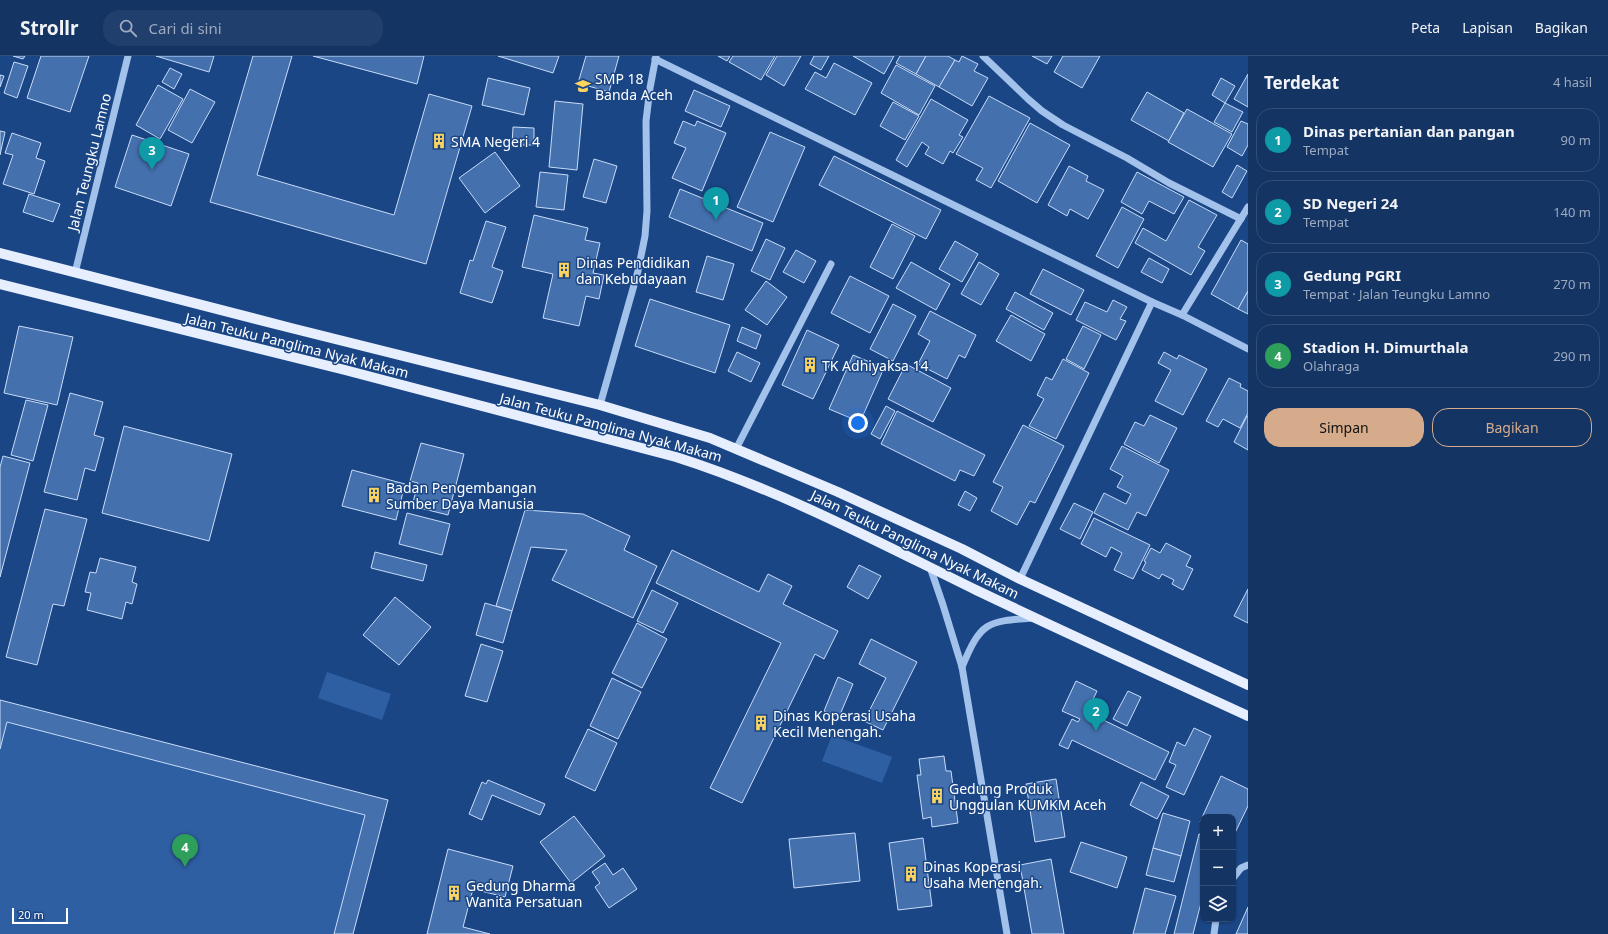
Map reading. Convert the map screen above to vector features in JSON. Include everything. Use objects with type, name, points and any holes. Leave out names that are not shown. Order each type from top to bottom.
[{"type":"main road","name":"Jalan Teuku Panglima Nyak Makam","points":[[0,253],[600,405],[710,438],[838,492],[962,549],[1020,579],[1248,685]]},
{"type":"main road","name":"Jalan Teuku Panglima Nyak Makam","points":[[0,284],[345,370],[716,470],[784,497],[1034,618],[1248,716]]},
{"type":"street","name":"Jalan Teungku Lamno","points":[[75,273],[128,56]]},
{"type":"street","points":[[983,56],[1028,99],[1042,111],[1063,125],[1127,158],[1170,183],[1241,219]]},
{"type":"street","points":[[600,405],[638,271],[645,236],[647,210],[646,122],[656,57],[1248,349]]},
{"type":"street","points":[[1182,316],[1248,207]]},
{"type":"street","points":[[736,449],[830,264]]},
{"type":"street","points":[[1020,579],[1152,302]]},
{"type":"street","points":[[930,567],[962,667],[1007,934]]},
{"type":"street","points":[[962,667],[978,635],[988,626],[998,622],[1034,618]]},
{"type":"street","points":[[1236,874],[1241,868],[1248,865]]},
{"type":"street","points":[[1214,934],[1216,922]]},
{"type":"shaded area","points":[[327,672],[391,694],[382,720],[318,698]]},
{"type":"shaded area","points":[[0,700],[388,800],[353,934],[0,934]]},
{"type":"shaded area","points":[[832,735],[892,757],[882,783],[822,761]]},
{"type":"building","points":[[13,56],[25,56],[23,59]]},
{"type":"building","points":[[41,56],[89,56],[70,112],[27,98]]},
{"type":"building","points":[[156,56],[214,56],[209,72]]},
{"type":"building","name":"SMA Negeri 4","points":[[253,56],[292,56],[257,175],[394,215],[429,94],[472,106],[426,264],[210,202]]},
{"type":"building","points":[[313,56],[424,56],[417,84]]},
{"type":"building","points":[[498,56],[559,56],[553,73]]},
{"type":"building","points":[[586,56],[619,56],[609,92],[578,83]]},
{"type":"building","points":[[718,56],[730,56],[727,61]]},
{"type":"building","points":[[733,56],[775,56],[761,80],[729,62]]},
{"type":"building","points":[[777,56],[801,56],[784,86],[766,75]]},
{"type":"building","points":[[814,56],[829,56],[821,70],[810,64]]},
{"type":"building","points":[[853,56],[894,56],[884,74]]},
{"type":"building","points":[[900,56],[926,56],[916,74],[896,63]]},
{"type":"building","points":[[926,56],[948,56],[955,60],[939,87],[916,74]]},
{"type":"building","points":[[962,56],[978,64],[974,71],[988,78],[972,106],[939,87],[955,60],[959,62]]},
{"type":"building","points":[[1032,56],[1052,56],[1047,64]]},
{"type":"building","points":[[1063,56],[1100,56],[1082,88],[1054,72]]},
{"type":"building","points":[[14,62],[28,66],[17,98],[4,93]]},
{"type":"building","points":[[834,63],[872,83],[855,115],[805,89],[815,72],[826,78]]},
{"type":"building","points":[[896,65],[935,86],[919,115],[881,93]]},
{"type":"building","points":[[170,68],[182,74],[174,89],[162,82]]},
{"type":"building","points":[[1248,74],[1248,107],[1234,99]]},
{"type":"building","points":[[0,75],[4,76],[0,87]]},
{"type":"building","points":[[488,78],[530,88],[524,115],[482,105]]},
{"type":"building","points":[[1221,78],[1235,86],[1225,103],[1212,95]]},
{"type":"building","points":[[158,85],[183,99],[160,139],[136,125]]},
{"type":"building","points":[[190,89],[215,102],[192,143],[168,130]]},
{"type":"building","points":[[694,90],[730,106],[721,127],[685,111]]},
{"type":"building","points":[[1147,92],[1184,113],[1169,141],[1131,120]]},
{"type":"building","points":[[989,96],[1030,118],[991,188],[976,180],[983,168],[956,154]]},
{"type":"building","points":[[931,99],[968,120],[959,135],[963,137],[953,153],[950,151],[943,164],[925,154],[929,147],[922,142],[907,167],[896,160]]},
{"type":"building","points":[[555,101],[583,104],[577,170],[549,167]]},
{"type":"building","points":[[893,102],[919,116],[905,140],[880,126]]},
{"type":"building","points":[[1225,103],[1243,112],[1232,132],[1214,122]]},
{"type":"building","points":[[1187,109],[1232,134],[1213,167],[1168,142]]},
{"type":"building","points":[[683,121],[695,126],[697,121],[726,133],[702,191],[672,178],[686,148],[674,143]]},
{"type":"building","points":[[1241,121],[1248,124],[1248,145],[1242,156],[1227,147]]},
{"type":"building","points":[[1030,123],[1070,145],[1037,203],[998,181]]},
{"type":"building","points":[[513,127],[534,128],[534,145],[512,145]]},
{"type":"building","points":[[0,131],[5,132],[0,155]]},
{"type":"building","points":[[770,132],[805,147],[773,222],[737,207]]},
{"type":"building","points":[[12,133],[41,143],[36,158],[45,161],[34,194],[3,184],[13,155],[5,153]]},
{"type":"building","points":[[132,135],[189,154],[171,206],[115,187]]},
{"type":"building","points":[[495,152],[520,186],[485,213],[459,178]]},
{"type":"building","points":[[834,156],[941,210],[926,239],[819,185]]},
{"type":"building","points":[[594,159],[617,166],[606,203],[583,197]]},
{"type":"building","points":[[1237,165],[1247,171],[1232,198],[1222,192]]},
{"type":"building","points":[[1069,166],[1088,176],[1086,181],[1104,190],[1088,219],[1070,209],[1067,216],[1048,205]]},
{"type":"building","points":[[540,172],[568,175],[564,210],[536,207]]},
{"type":"building","points":[[1137,172],[1184,197],[1174,214],[1149,201],[1142,214],[1121,202]]},
{"type":"building","points":[[680,189],[763,223],[752,251],[669,217]]},
{"type":"building","points":[[29,194],[60,204],[53,222],[23,212]]},
{"type":"building","points":[[1189,200],[1217,215],[1198,247],[1205,251],[1191,275],[1135,243],[1143,228],[1166,241]]},
{"type":"building","points":[[1122,207],[1144,219],[1118,268],[1096,256]]},
{"type":"building","name":"Dinas Pendidikan dan Kebudayaan","points":[[534,215],[588,228],[585,240],[600,243],[593,273],[604,275],[599,299],[586,296],[579,326],[543,318],[553,274],[522,267]]},
{"type":"building","points":[[486,221],[506,227],[492,267],[503,271],[492,303],[460,293],[470,260],[473,261]]},
{"type":"building","points":[[892,224],[915,236],[893,279],[870,267]]},
{"type":"building","points":[[766,239],[785,248],[770,280],[751,271]]},
{"type":"building","points":[[1241,240],[1248,244],[1248,291],[1238,309],[1211,294]]},
{"type":"building","points":[[955,241],[978,254],[962,282],[939,269]]},
{"type":"building","points":[[796,250],[816,261],[804,283],[783,272]]},
{"type":"building","points":[[707,256],[734,264],[723,300],[696,292]]},
{"type":"building","points":[[1149,258],[1169,269],[1162,283],[1141,272]]},
{"type":"building","points":[[911,262],[950,284],[936,310],[896,288]]},
{"type":"building","points":[[979,262],[999,274],[981,305],[961,294]]},
{"type":"building","points":[[1043,269],[1084,290],[1071,315],[1030,294]]},
{"type":"building","points":[[850,276],[889,296],[870,333],[831,313]]},
{"type":"building","points":[[766,281],[787,297],[767,325],[745,310]]},
{"type":"building","points":[[1248,291],[1248,314],[1238,309]]},
{"type":"building","points":[[1015,292],[1053,313],[1044,330],[1006,309]]},
{"type":"building","points":[[650,299],[730,325],[715,373],[635,346]]},
{"type":"building","points":[[1113,300],[1127,307],[1120,319],[1126,321],[1116,340],[1076,320],[1085,302],[1107,312]]},
{"type":"building","points":[[893,304],[916,316],[893,361],[870,349]]},
{"type":"building","points":[[930,311],[976,335],[965,358],[959,355],[947,379],[918,364],[930,341],[918,334]]},
{"type":"building","points":[[1011,315],[1045,334],[1031,361],[996,341]]},
{"type":"building","points":[[19,326],[73,337],[57,405],[4,393]]},
{"type":"building","points":[[1083,326],[1101,335],[1084,369],[1066,359]]},
{"type":"building","points":[[742,327],[761,335],[756,349],[737,341]]},
{"type":"building","name":"TK Adhiyaksa 14","points":[[807,330],[839,345],[813,399],[782,385]]},
{"type":"building","points":[[737,352],[760,363],[751,382],[728,371]]},
{"type":"building","points":[[1164,352],[1177,359],[1179,355],[1207,369],[1183,415],[1155,401],[1171,370],[1158,363]]},
{"type":"building","points":[[853,355],[884,368],[860,422],[829,409]]},
{"type":"building","points":[[1063,359],[1089,373],[1056,439],[1029,426],[1044,399],[1037,395],[1046,377],[1052,380]]},
{"type":"building","points":[[906,364],[951,388],[933,422],[888,399]]},
{"type":"building","points":[[1229,378],[1241,384],[1240,387],[1248,391],[1248,413],[1240,428],[1223,419],[1218,427],[1206,421]]},
{"type":"building","points":[[70,393],[103,402],[94,435],[104,438],[95,471],[85,468],[77,500],[44,492]]},
{"type":"building","points":[[26,400],[48,405],[33,461],[11,455]]},
{"type":"building","points":[[886,406],[895,411],[880,439],[871,434]]},
{"type":"building","points":[[897,411],[985,455],[974,476],[960,470],[955,481],[881,444]]},
{"type":"building","points":[[1150,415],[1177,428],[1159,463],[1124,444],[1135,422],[1144,426]]},
{"type":"building","points":[[1248,416],[1248,450],[1234,442]]},
{"type":"building","points":[[1023,425],[1064,446],[1035,503],[1030,501],[1017,525],[991,511],[1003,487],[993,482]]},
{"type":"building","points":[[124,426],[232,454],[209,541],[102,513]]},
{"type":"building","points":[[421,443],[464,454],[448,515],[412,506],[418,483],[410,481]]},
{"type":"building","points":[[1122,446],[1169,470],[1146,516],[1137,512],[1128,530],[1094,513],[1104,493],[1126,504],[1131,494],[1117,487],[1123,476],[1110,469]]},
{"type":"building","points":[[3,456],[30,463],[0,577],[0,467]]},
{"type":"building","name":"Badan Pengembangan Sumber Daya Manusia","points":[[352,470],[405,484],[396,520],[342,506]]},
{"type":"building","points":[[965,491],[977,498],[970,511],[958,505]]},
{"type":"building","points":[[1074,503],[1093,512],[1080,539],[1060,529]]},
{"type":"building","points":[[45,509],[87,519],[64,606],[53,604],[37,665],[6,657]]},
{"type":"building","points":[[525,510],[583,514],[630,536],[624,550],[657,566],[633,618],[552,580],[567,550],[531,547],[512,611],[496,606]]},
{"type":"building","points":[[407,513],[450,524],[442,555],[399,544]]},
{"type":"building","points":[[1094,518],[1150,545],[1133,579],[1114,570],[1122,553],[1111,547],[1106,557],[1081,544]]},
{"type":"building","points":[[1166,543],[1191,556],[1186,566],[1193,569],[1183,590],[1172,584],[1174,580],[1162,574],[1159,579],[1142,570],[1146,562],[1144,561],[1151,548],[1160,553]]},
{"type":"building","name":"Dinas Koperasi Usaha Kecil Menengah.","points":[[672,550],[759,592],[768,574],[792,586],[783,604],[838,631],[824,659],[815,654],[742,803],[710,788],[781,643],[656,583]]},
{"type":"building","points":[[375,552],[427,565],[423,581],[371,568]]},
{"type":"building","points":[[100,558],[136,567],[132,582],[137,584],[132,604],[126,602],[122,619],[87,610],[91,593],[85,592],[90,572],[96,573]]},
{"type":"building","points":[[859,565],[881,576],[868,599],[847,587]]},
{"type":"building","points":[[1248,589],[1248,623],[1234,616]]},
{"type":"building","points":[[652,590],[678,603],[663,633],[637,621]]},
{"type":"building","points":[[395,597],[431,627],[399,665],[363,635]]},
{"type":"building","points":[[485,603],[512,611],[503,643],[476,635]]},
{"type":"building","points":[[637,623],[667,639],[642,688],[612,673]]},
{"type":"building","points":[[871,639],[917,662],[883,730],[864,721],[886,678],[859,664]]},
{"type":"building","points":[[481,644],[503,651],[487,702],[465,696]]},
{"type":"building","points":[[838,677],[853,684],[839,717],[824,711]]},
{"type":"building","points":[[612,678],[641,692],[618,739],[590,726]]},
{"type":"building","points":[[1076,681],[1097,691],[1087,712],[1169,752],[1155,780],[1072,740],[1068,749],[1059,745],[1072,719],[1078,722],[1080,719],[1062,711]]},
{"type":"building","points":[[1128,691],[1141,697],[1127,726],[1113,719]]},
{"type":"building","points":[[0,700],[388,800],[353,934],[334,934],[365,815],[7,722],[0,749]]},
{"type":"building","points":[[1194,728],[1211,736],[1184,795],[1166,787],[1176,765],[1169,762],[1177,742],[1185,746]]},
{"type":"building","points":[[588,729],[617,743],[595,791],[565,777]]},
{"type":"building","name":"Gedung Produk Unggulan KUMKM Aceh","points":[[944,756],[946,771],[951,771],[958,823],[932,827],[931,817],[923,819],[917,775],[921,775],[919,759]]},
{"type":"building","points":[[1221,776],[1248,789],[1248,806],[1236,831],[1236,814],[1204,814]]},
{"type":"building","points":[[1056,779],[1065,837],[1035,842],[1026,784]]},
{"type":"building","points":[[488,780],[545,804],[540,815],[492,795],[482,820],[469,814],[482,782],[486,784]]},
{"type":"building","points":[[1141,782],[1169,796],[1157,819],[1130,805]]},
{"type":"building","points":[[1163,813],[1190,821],[1181,856],[1153,848]]},
{"type":"building","points":[[574,816],[605,856],[571,883],[540,842]]},
{"type":"building","points":[[855,833],[860,881],[794,888],[789,839]]},
{"type":"building","points":[[1200,834],[1200,907],[1193,934],[1174,934]]},
{"type":"building","name":"Dinas Koperasi Usaha Menengah.","points":[[923,838],[932,906],[898,910],[889,843]]},
{"type":"building","points":[[1081,842],[1127,857],[1117,888],[1070,872]]},
{"type":"building","points":[[1153,848],[1181,856],[1174,882],[1146,875]]},
{"type":"building","name":"Gedung Dharma Wanita Persatuan","points":[[448,849],[513,866],[505,897],[473,889],[463,927],[490,934],[427,934]]},
{"type":"building","points":[[1051,859],[1064,934],[1032,934],[1020,865]]},
{"type":"building","points":[[605,863],[613,875],[623,868],[637,889],[609,908],[595,887],[600,883],[592,872]]},
{"type":"building","points":[[1145,888],[1176,896],[1165,934],[1133,934]]},
{"type":"building","points":[[1248,907],[1248,934],[1236,934]]},
{"type":"place","name":"SMP 18 Banda Aceh","points":[[583,86]]},
{"type":"place","name":"SMA Negeri 4","points":[[439,141]]},
{"type":"place","name":"Gedung PGRI","points":[[152,170]]},
{"type":"place","name":"Dinas pertanian dan pangan","points":[[716,220]]},
{"type":"place","name":"Dinas Pendidikan dan Kebudayaan","points":[[564,270]]},
{"type":"place","name":"TK Adhiyaksa 14","points":[[810,365]]},
{"type":"place","name":"Badan Pengembangan Sumber Daya Manusia","points":[[374,495]]},
{"type":"place","name":"Dinas Koperasi Usaha Kecil Menengah.","points":[[761,723]]},
{"type":"place","name":"SD Negeri 24","points":[[1096,731]]},
{"type":"place","name":"Gedung Produk Unggulan KUMKM Aceh","points":[[937,796]]},
{"type":"place","name":"Stadion H. Dimurthala","points":[[185,867]]},
{"type":"place","name":"Dinas Koperasi Usaha Menengah.","points":[[911,874]]},
{"type":"place","name":"Gedung Dharma Wanita Persatuan","points":[[454,893]]}]
